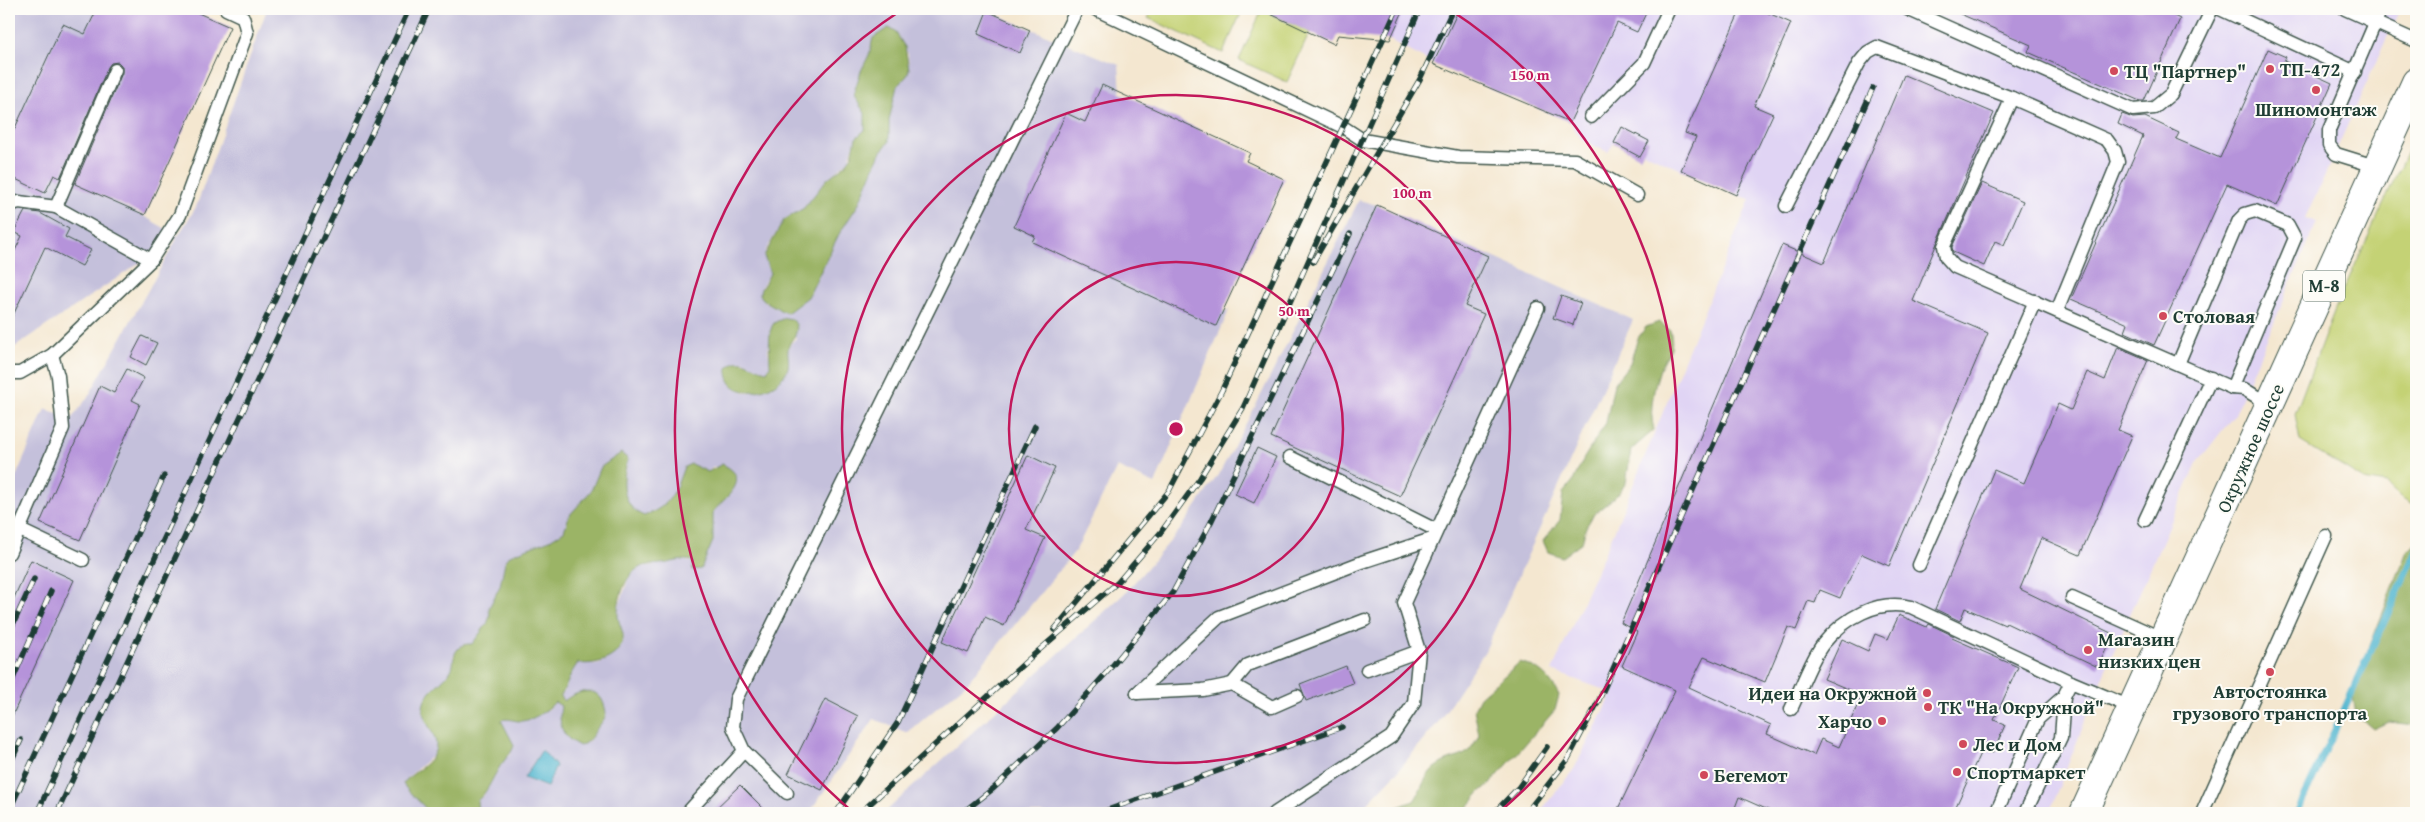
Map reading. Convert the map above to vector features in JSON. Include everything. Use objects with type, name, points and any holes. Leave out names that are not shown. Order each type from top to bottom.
[{"type":"main road","name":"Окружное шоссе","points":[[2084,813],[2416,82]]},
{"type":"lane","points":[[9,373],[20,373],[52,355],[152,260],[180,215],[247,33],[243,18],[226,9]]},
{"type":"lane","points":[[787,793],[744,751],[733,727],[736,699],[1076,9]]},
{"type":"lane","points":[[1095,9],[1343,127],[1363,140],[1458,157],[1575,160],[1637,195]]},
{"type":"lane","points":[[1591,117],[1644,63],[1669,9]]},
{"type":"lane","points":[[1907,9],[2133,110],[2154,108],[2171,94],[2212,9]]},
{"type":"lane","points":[[2220,9],[2355,72]]},
{"type":"lane","points":[[2345,9],[2416,41]]},
{"type":"lane","points":[[2378,167],[2336,154],[2328,145],[2328,130],[2355,72],[2380,9]]},
{"type":"lane","points":[[1786,206],[1859,63],[1868,52],[1877,47],[2012,98],[2106,140],[2115,151],[2118,162],[2057,311]]},
{"type":"lane","points":[[56,207],[115,70]]},
{"type":"lane","points":[[2012,98],[1944,246],[1946,257],[1956,267],[2232,388],[2244,389],[2270,405]]},
{"type":"lane","points":[[9,205],[19,202],[56,207],[152,260]]},
{"type":"lane","points":[[2178,364],[2239,220],[2245,214],[2255,211],[2288,225],[2295,238],[2232,388]]},
{"type":"lane","points":[[1919,565],[2035,301]]},
{"type":"lane","points":[[1275,813],[1391,737],[1414,703],[1419,651],[1404,603],[1538,308]]},
{"type":"lane","points":[[9,553],[63,428],[58,376],[52,355]]},
{"type":"lane","points":[[2145,520],[2211,378]]},
{"type":"lane","points":[[1290,457],[1434,534]]},
{"type":"lane","points":[[20,530],[83,560]]},
{"type":"lane","points":[[1365,620],[1248,664],[1232,684],[1203,690],[1137,693],[1219,617],[1434,534]]},
{"type":"lane","points":[[2202,813],[2326,536]]},
{"type":"lane","points":[[2072,598],[2163,639]]},
{"type":"lane","points":[[1791,709],[1822,645],[1850,619],[1883,605],[1899,604],[1911,607],[2071,682],[2133,708]]},
{"type":"lane","points":[[1367,670],[1419,651]]},
{"type":"lane","points":[[1996,813],[2038,720],[2064,696],[2071,682]]},
{"type":"lane","points":[[1232,684],[1272,707],[1298,696]]},
{"type":"lane","points":[[2025,813],[2061,738],[2064,696]]},
{"type":"lane","points":[[687,813],[744,751]]},
{"type":"shaded area","points":[[9,9],[139,9],[116,55],[132,63],[78,185],[142,215],[178,236],[196,207],[267,9],[983,9],[1119,65],[1121,93],[1250,153],[1246,161],[1284,179],[1222,312],[1229,310],[1155,484],[1117,467],[1076,550],[967,683],[907,733],[874,719],[809,813],[478,813],[477,801],[484,795],[504,760],[511,754],[510,737],[501,720],[510,718],[519,721],[549,709],[555,702],[561,706],[560,714],[588,742],[605,718],[570,696],[564,701],[560,698],[572,670],[578,663],[597,664],[606,660],[620,647],[624,637],[618,619],[618,609],[628,580],[633,572],[641,567],[669,563],[676,560],[694,562],[701,568],[713,541],[713,512],[731,493],[714,466],[708,472],[691,464],[684,467],[675,491],[666,505],[645,516],[635,513],[629,505],[623,487],[628,459],[621,453],[601,467],[591,491],[569,516],[564,531],[550,540],[510,555],[505,562],[500,586],[489,608],[490,616],[487,624],[472,644],[464,644],[453,656],[454,664],[451,672],[423,711],[436,741],[436,749],[432,756],[407,778],[408,791],[421,801],[429,813],[9,813],[9,493],[45,409],[72,418],[88,397],[178,237],[9,351]],"holes":[[[898,35],[908,54],[909,69],[907,76],[897,86],[889,120],[889,142],[880,153],[858,205],[839,234],[808,297],[787,313],[765,302],[761,287],[770,273],[764,256],[766,250],[784,220],[804,208],[827,179],[849,160],[856,138],[865,130],[865,113],[855,98],[854,92],[861,71],[872,44]],[[786,318],[796,338],[791,343],[773,386],[747,393],[735,388],[737,361],[743,361],[766,371],[770,367],[768,350],[772,328],[774,323]]]},
{"type":"shaded area","points":[[1260,9],[2400,9],[2305,219],[2317,222],[2235,414],[2197,463],[2102,678],[2049,813],[1539,813],[1574,769],[1613,693],[1552,671],[1614,532],[1750,199],[1736,195],[1643,152],[1640,157],[1614,143],[1608,152],[1582,140],[1570,122],[1433,64],[1390,40],[1338,35],[1334,44]]},
{"type":"shaded area","points":[[1359,200],[1377,205],[1633,320],[1485,651],[1440,720],[1397,772],[1358,813],[884,813],[1126,592],[1180,530],[1220,472],[1257,403]]},
{"type":"green space","points":[[1153,9],[1243,9],[1223,53],[1148,18]]},
{"type":"green space","points":[[1262,10],[1310,32],[1287,82],[1239,60]]},
{"type":"green space","points":[[888,28],[894,30],[905,47],[909,69],[907,76],[897,86],[889,120],[889,142],[880,153],[858,205],[839,234],[808,297],[787,313],[765,301],[760,294],[760,290],[770,273],[764,256],[784,220],[804,208],[827,179],[845,165],[852,156],[856,138],[865,130],[865,113],[855,98],[854,92],[869,55],[873,38]]},
{"type":"green space","points":[[2416,132],[2416,507],[2404,500],[2386,484],[2364,480],[2300,441],[2295,414],[2335,309]]},
{"type":"green space","points":[[786,318],[792,319],[797,327],[797,331],[789,345],[789,363],[786,372],[780,380],[762,390],[742,390],[734,386],[729,379],[727,368],[732,364],[737,362],[747,363],[767,371],[770,367],[770,332],[775,322]]},
{"type":"green space","points":[[1659,322],[1670,330],[1672,344],[1661,366],[1653,394],[1652,416],[1654,430],[1631,450],[1626,483],[1617,495],[1594,514],[1586,527],[1582,542],[1562,557],[1548,552],[1543,541],[1560,520],[1563,493],[1573,481],[1584,458],[1606,423],[1614,384],[1630,363],[1638,338],[1646,327]]},
{"type":"green space","points":[[621,453],[628,459],[624,476],[627,500],[636,512],[644,516],[661,507],[671,497],[684,467],[691,464],[708,472],[722,464],[736,476],[734,488],[713,512],[713,541],[701,569],[692,570],[693,561],[688,560],[648,565],[635,570],[626,581],[618,611],[623,636],[621,646],[617,652],[605,660],[584,664],[578,663],[560,697],[564,701],[579,693],[590,692],[596,693],[600,697],[606,715],[591,738],[580,746],[565,735],[560,719],[561,706],[555,702],[548,709],[528,720],[501,720],[514,745],[485,792],[477,801],[478,813],[429,813],[403,784],[429,761],[435,751],[434,736],[423,711],[425,699],[451,670],[458,649],[463,645],[472,644],[487,624],[490,616],[489,608],[500,586],[505,562],[510,555],[550,540],[564,531],[569,516],[591,491],[601,467]]},
{"type":"green space","points":[[2416,542],[2416,725],[2388,722],[2373,729],[2356,714],[2352,692],[2407,551]]},
{"type":"green space","points":[[1520,662],[1533,667],[1543,674],[1552,683],[1559,695],[1555,710],[1492,782],[1480,792],[1463,813],[1381,813],[1414,801],[1433,769],[1465,754],[1469,750],[1479,735],[1474,709],[1480,697]]},
{"type":"water","points":[[542,750],[556,766],[547,787],[524,778]]},
{"type":"building","points":[[97,9],[189,9],[230,27],[145,215],[75,184],[122,73],[122,66],[118,62],[111,63],[108,67],[60,178],[54,175],[45,193],[9,176],[9,141],[63,24],[85,34]]},
{"type":"building","points":[[1260,9],[1404,9],[1390,40],[1338,35],[1334,44]]},
{"type":"building","points":[[1459,9],[1648,9],[1637,32],[1617,23],[1570,122],[1433,64]]},
{"type":"building","points":[[1741,9],[1759,9],[1791,23],[1754,106],[1773,114],[1736,195],[1681,170],[1696,137],[1685,133]]},
{"type":"building","name":"ТЦ \"Партнер\"","points":[[1949,9],[2177,9],[2174,16],[2180,19],[2144,101],[2140,101],[2028,52],[2031,45]]},
{"type":"building","points":[[987,11],[1030,30],[1020,53],[978,34]]},
{"type":"building","points":[[2268,49],[2286,57],[2284,61],[2332,83],[2277,206],[2227,184],[2154,345],[2125,332],[2128,324],[2071,299],[2143,136],[2118,124],[2122,114],[2133,118],[2145,117],[2179,133],[2176,139],[2220,158]]},
{"type":"building","points":[[1904,75],[1994,113],[1913,301],[1988,333],[1889,566],[1862,554],[1840,598],[1820,590],[1815,603],[1808,601],[1796,630],[1788,627],[1765,682],[1704,657],[1689,687],[1771,725],[1767,734],[1814,755],[1821,739],[1839,747],[1862,695],[1824,679],[1842,639],[1868,651],[1875,634],[1888,639],[1899,615],[1927,627],[1929,624],[1954,636],[1952,638],[2018,667],[1994,720],[2005,725],[1993,753],[1982,749],[1953,813],[1775,813],[1739,797],[1733,813],[1616,813],[1675,690],[1622,666],[1637,632],[1621,623],[1782,245],[1824,263]]},
{"type":"building","points":[[1102,85],[1250,153],[1246,161],[1284,179],[1216,326],[1032,242],[1035,236],[1014,226],[1066,113],[1085,122]]},
{"type":"building","points":[[1622,127],[1649,141],[1640,157],[1614,143]]},
{"type":"building","points":[[1982,183],[2023,201],[2004,245],[1995,241],[1984,266],[1953,252],[1952,247]]},
{"type":"building","points":[[1377,205],[1488,256],[1465,306],[1484,314],[1400,496],[1271,437]]},
{"type":"building","points":[[25,211],[40,213],[69,229],[65,237],[91,250],[82,266],[45,247],[9,324],[9,263],[22,236],[14,232]]},
{"type":"building","points":[[1561,296],[1581,303],[1573,325],[1553,318]]},
{"type":"building","points":[[142,336],[157,343],[146,365],[131,357]]},
{"type":"building","points":[[2118,347],[2148,360],[2118,430],[2132,436],[2080,555],[2041,538],[2020,589],[2113,634],[2098,667],[2006,623],[2005,625],[1965,608],[1960,621],[1935,609],[1994,470],[2024,483],[2058,404],[2071,410],[2087,372],[2105,380]]},
{"type":"building","points":[[127,369],[144,378],[132,400],[140,404],[80,540],[40,523],[100,386],[114,393]]},
{"type":"building","points":[[1257,448],[1276,457],[1254,503],[1235,494]]},
{"type":"building","points":[[1028,455],[1055,468],[1026,530],[1045,538],[1004,626],[985,617],[968,653],[942,642]]},
{"type":"building","points":[[31,560],[74,580],[9,723],[9,609]]},
{"type":"building","points":[[1346,666],[1353,683],[1306,701],[1300,684]]},
{"type":"building","points":[[825,699],[858,716],[822,790],[788,774]]},
{"type":"building","points":[[740,785],[768,813],[711,813]]},
{"type":"waterway","points":[[2297,813],[2416,552]]},
{"type":"railway","points":[[37,813],[409,9]]},
{"type":"railway","points":[[57,813],[429,9]]},
{"type":"railway","points":[[1054,630],[1169,491],[1222,390],[1397,9]]},
{"type":"railway","points":[[860,813],[1030,658],[1118,582],[1161,532],[1200,478],[1243,408],[1420,9]]},
{"type":"railway","points":[[1313,262],[1420,79],[1453,9]]},
{"type":"railway","points":[[1526,813],[1568,759],[1599,700],[1873,88]]},
{"type":"railway","points":[[962,813],[994,788],[1057,728],[1108,671],[1173,592],[1211,522],[1350,234]]},
{"type":"railway","points":[[836,813],[898,722],[1035,426]]},
{"type":"railway","points":[[9,811],[164,476]]},
{"type":"railway","points":[[9,633],[34,579]]},
{"type":"railway","points":[[9,688],[51,591]]},
{"type":"railway","points":[[1099,813],[1342,727]]},
{"type":"railway","points":[[9,766],[21,740]]},
{"type":"railway","points":[[1494,813],[1518,788],[1547,747]]},
{"type":"place","name":"ТП-472","points":[[2270,69]]},
{"type":"place","name":"ТЦ \"Партнер\"","points":[[2114,71]]},
{"type":"place","name":"Шиномонтаж","points":[[2316,90]]},
{"type":"place","name":"Столовая","points":[[2163,316]]},
{"type":"place","name":"Магазин низких цен","points":[[2088,650]]},
{"type":"place","name":"Автостоянка грузового транспорта","points":[[2270,672]]},
{"type":"place","name":"Идеи на Окружной","points":[[1927,693]]},
{"type":"place","name":"ТК \"На Окружной\"","points":[[1928,707]]},
{"type":"place","name":"Харчо","points":[[1882,721]]},
{"type":"place","name":"Лес и Дом","points":[[1963,744]]},
{"type":"place","name":"Спортмаркет","points":[[1957,772]]},
{"type":"place","name":"Бегемот","points":[[1704,775]]}]
